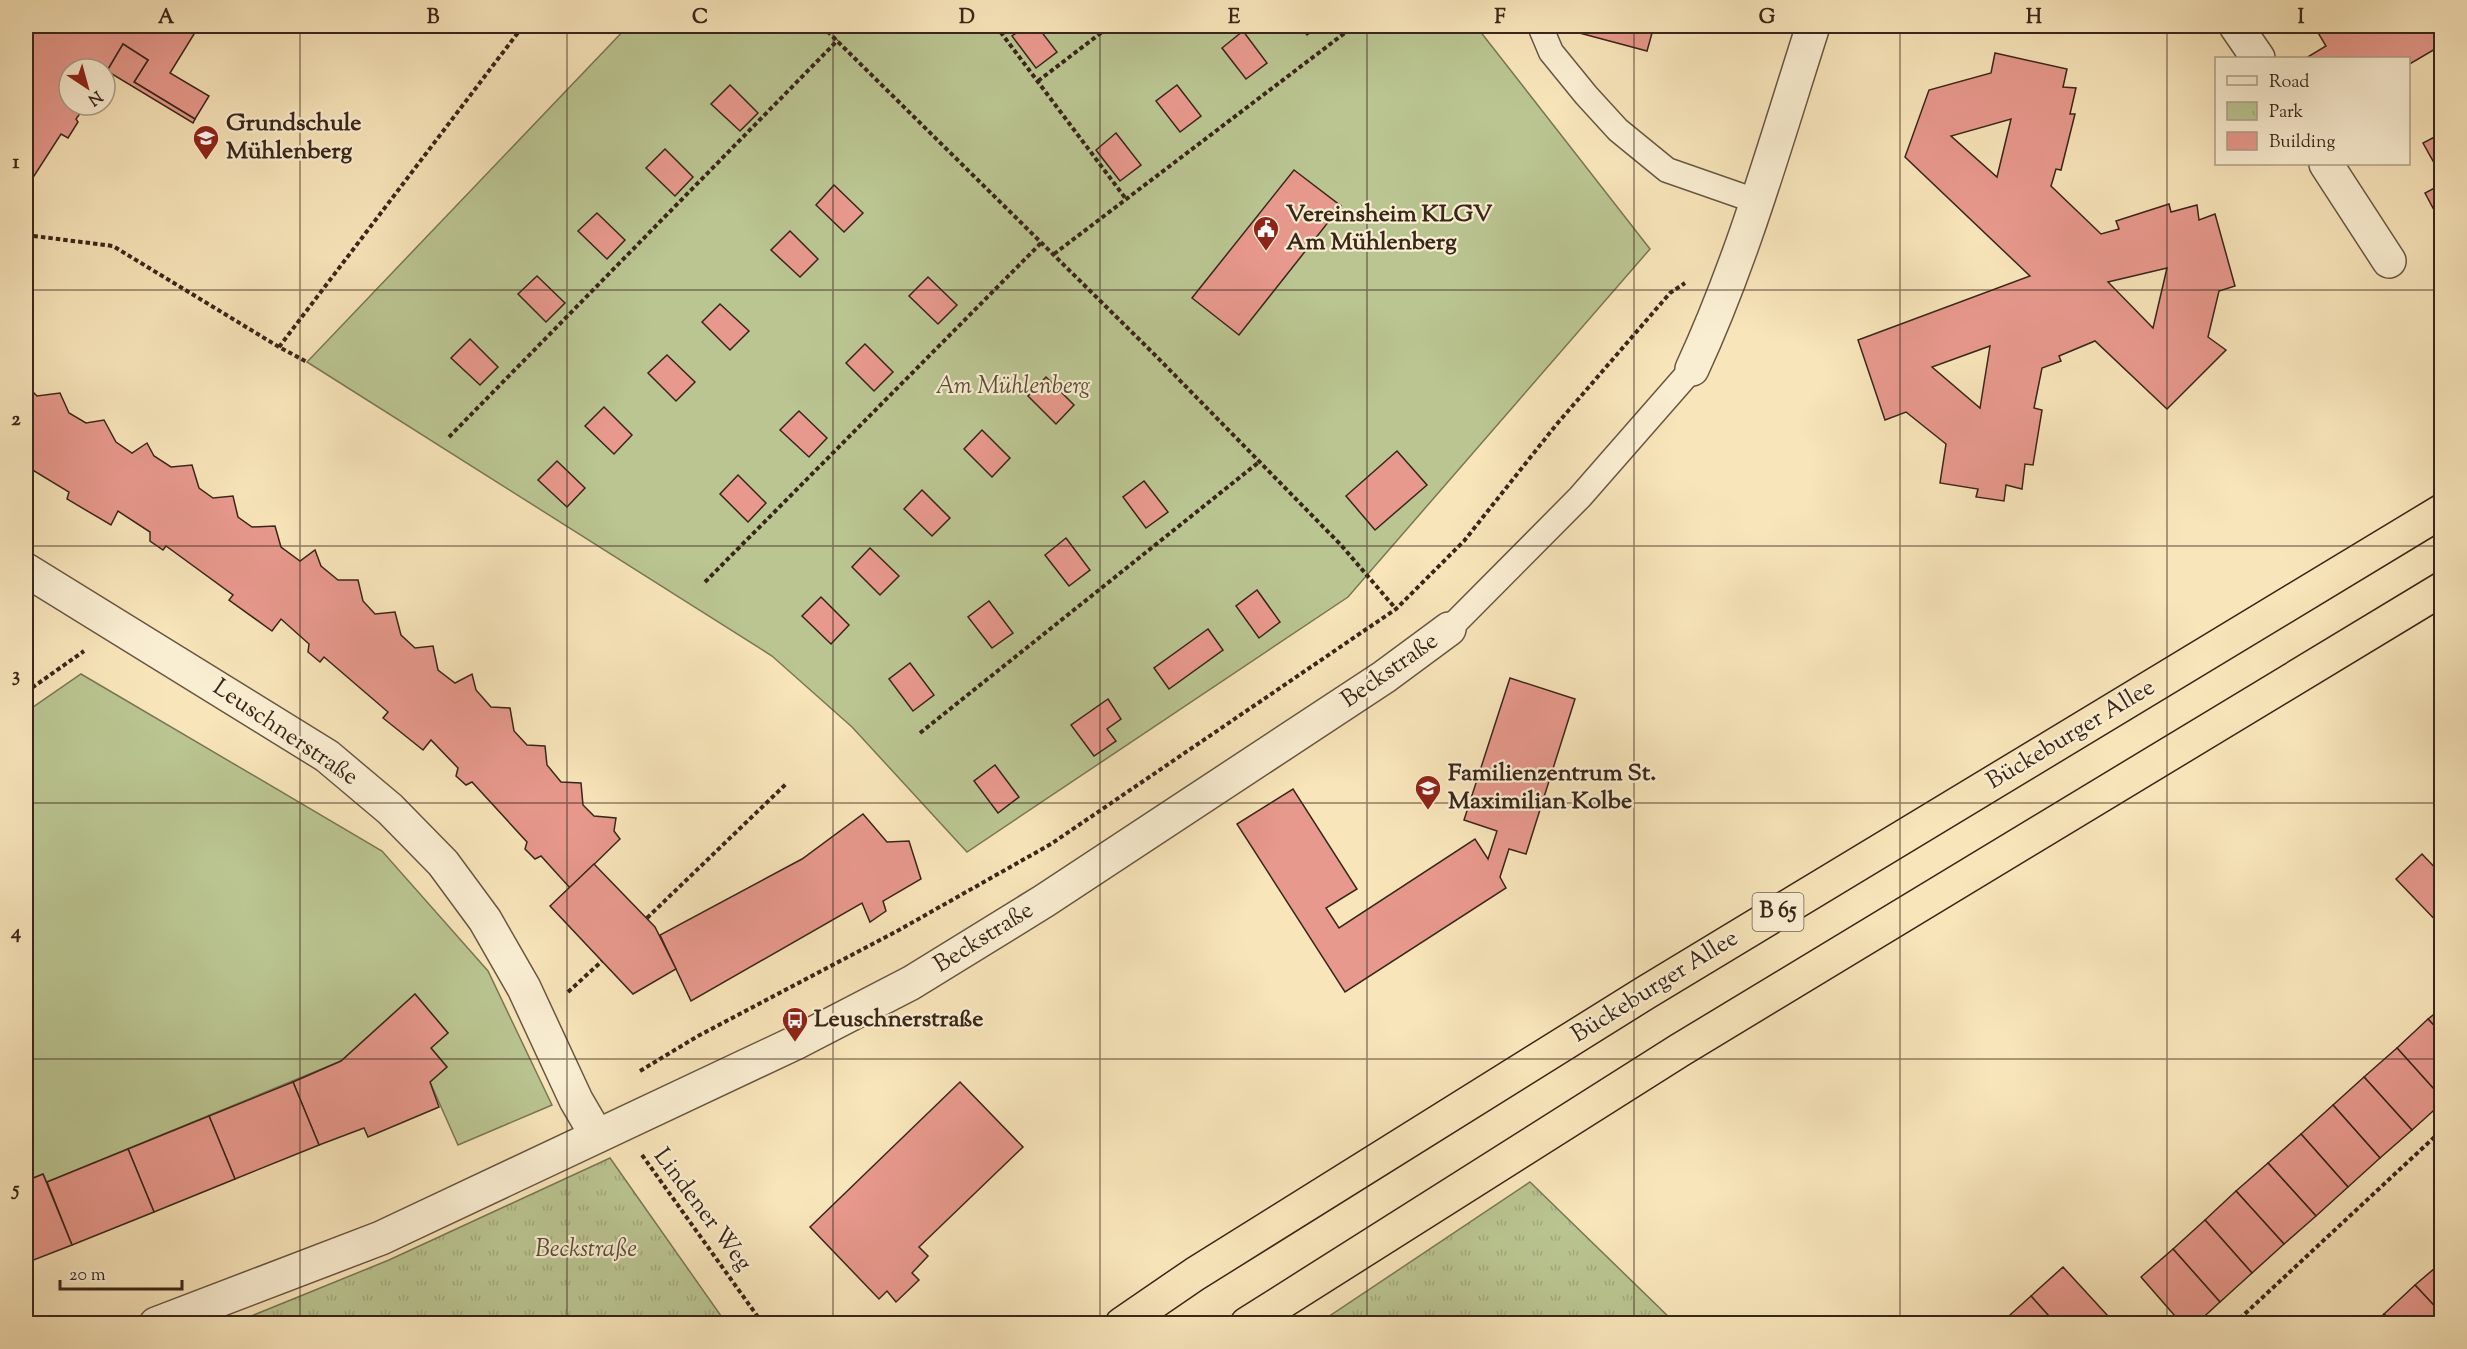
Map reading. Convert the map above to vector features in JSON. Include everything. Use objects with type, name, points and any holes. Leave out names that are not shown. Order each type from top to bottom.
[{"type":"highway","name":"Bückeburger Allee","points":[[1122,1323],[1195,1274],[1645,993],[2442,511]]},
{"type":"highway","points":[[1247,1323],[1680,1050],[2442,589]]},
{"type":"street","points":[[1692,369],[1742,247],[1813,26]]},
{"type":"street","points":[[2236,26],[2257,57]]},
{"type":"street","points":[[2327,165],[2389,261]]},
{"type":"street","name":"Leuschnerstraße","points":[[26,570],[327,756],[390,809],[443,863],[485,920],[524,988],[576,1100],[597,1136]]},
{"type":"street","name":"Beckstraße","points":[[156,1323],[381,1238],[795,1043],[910,983],[1044,901],[1384,677],[1449,629]]},
{"type":"lane","points":[[1540,26],[1551,52],[1586,95],[1618,130],[1667,170],[1756,201]]},
{"type":"lane","name":"Beckstraße","points":[[1449,629],[1580,496],[1692,369]]},
{"type":"path","points":[[279,347],[523,26]]},
{"type":"path","points":[[822,26],[1042,242],[1341,545],[1396,609]]},
{"type":"path","points":[[996,26],[1126,199]]},
{"type":"path","points":[[1038,81],[1110,26]]},
{"type":"path","points":[[1054,254],[1354,26]]},
{"type":"path","points":[[449,437],[838,40]]},
{"type":"path","points":[[26,235],[114,246],[307,362]]},
{"type":"path","points":[[705,582],[1042,242]]},
{"type":"path","points":[[639,1072],[698,1036],[899,930],[1051,844],[1396,609],[1464,541],[1594,381],[1670,293],[1688,282]]},
{"type":"path","points":[[920,733],[1259,462]]},
{"type":"path","points":[[26,692],[120,627]]},
{"type":"path","points":[[647,918],[786,784]]},
{"type":"path","points":[[538,1019],[602,961]]},
{"type":"path","points":[[2234,1323],[2442,1130]]},
{"type":"path","name":"Lindener Weg","points":[[597,1136],[642,1154],[763,1323]]},
{"type":"green space","name":"Am Mühlenberg","points":[[628,26],[1476,26],[1650,249],[1348,597],[967,852],[852,727],[772,656],[307,362]]},
{"type":"green space","points":[[81,674],[382,851],[488,971],[552,1105],[458,1145],[430,1082],[447,1067],[431,1048],[448,1033],[415,994],[341,1061],[47,1182],[43,1174],[26,1181],[26,712]]},
{"type":"green space","name":"Beckstraße","points":[[610,1158],[726,1323],[234,1323],[389,1260]]},
{"type":"green space","points":[[1530,1182],[1675,1323],[1319,1323]]},
{"type":"building","points":[[26,26],[199,26],[170,73],[209,96],[195,119],[134,82],[148,60],[123,44],[115,57],[57,57],[57,117],[77,117],[78,122],[68,138],[61,134],[34,176],[26,171]]},
{"type":"building","points":[[1026,26],[1037,26],[1057,52],[1036,68],[1012,36]]},
{"type":"building","points":[[1300,26],[1319,26],[1307,35]]},
{"type":"building","points":[[1574,26],[1654,26],[1647,51],[1572,31]]},
{"type":"building","points":[[2314,26],[2442,26],[2442,45],[2410,64],[2410,57],[2308,57],[2326,46]]},
{"type":"building","points":[[1243,31],[1267,63],[1246,79],[1222,48]]},
{"type":"building","points":[[123,44],[148,60],[134,82],[195,119],[193,123],[117,77],[115,57]]},
{"type":"building","points":[[1995,53],[2067,69],[2063,87],[2076,88],[2070,114],[2075,114],[2061,170],[2056,169],[2051,186],[2101,234],[2119,229],[2116,221],[2169,204],[2171,212],[2197,205],[2199,220],[2215,214],[2235,286],[2219,291],[2208,337],[2226,350],[2167,409],[2095,341],[2059,356],[2061,361],[2042,368],[2034,408],[2042,410],[2033,465],[2025,464],[2022,489],[2006,485],[2004,501],[1976,497],[1978,489],[1940,483],[1946,444],[1906,412],[1885,420],[1858,340],[2030,276],[1905,157],[1929,90],[1991,73]],"holes":[[[2011,119],[1997,177],[1951,136]],[[2167,268],[2153,328],[2108,282]],[[1990,346],[1980,408],[1932,367]]]},
{"type":"building","points":[[730,85],[758,113],[740,131],[711,104]]},
{"type":"building","points":[[1177,85],[1201,116],[1180,132],[1156,101]]},
{"type":"building","points":[[1116,133],[1141,165],[1120,181],[1096,150]]},
{"type":"building","points":[[2442,133],[2442,177],[2423,143]]},
{"type":"building","points":[[665,149],[693,177],[675,196],[646,168]]},
{"type":"building","name":"Vereinsheim KLGV Am Mühlenberg","points":[[1294,170],[1341,206],[1239,335],[1192,298]]},
{"type":"building","points":[[2442,184],[2442,225],[2425,193]]},
{"type":"building","points":[[834,185],[863,213],[844,232],[816,205]]},
{"type":"building","points":[[597,213],[625,240],[607,259],[578,231]]},
{"type":"building","points":[[790,231],[818,259],[800,277],[771,250]]},
{"type":"building","points":[[537,276],[565,303],[546,322],[518,294]]},
{"type":"building","points":[[928,277],[957,305],[938,324],[909,296]]},
{"type":"building","points":[[720,304],[749,331],[730,350],[702,322]]},
{"type":"building","points":[[470,339],[498,367],[480,385],[451,358]]},
{"type":"building","points":[[865,344],[893,372],[874,391],[846,363]]},
{"type":"building","points":[[667,355],[695,382],[676,401],[648,373]]},
{"type":"building","points":[[1046,377],[1074,405],[1056,424],[1028,396]]},
{"type":"building","points":[[26,385],[37,396],[60,393],[69,413],[86,423],[104,420],[116,442],[132,453],[147,443],[154,456],[171,467],[192,465],[199,488],[213,498],[233,496],[238,517],[252,527],[275,526],[281,547],[300,561],[315,550],[321,566],[338,580],[358,580],[363,601],[375,614],[395,612],[401,635],[415,648],[433,646],[438,670],[455,683],[472,674],[476,690],[491,707],[510,708],[514,731],[527,745],[545,746],[547,765],[561,782],[581,783],[583,805],[594,816],[616,818],[614,831],[620,839],[570,888],[541,856],[535,859],[525,849],[527,842],[472,782],[466,785],[456,776],[458,768],[431,740],[423,750],[383,718],[388,712],[324,657],[320,662],[308,652],[309,644],[281,619],[272,631],[229,600],[233,595],[166,546],[163,550],[150,541],[150,532],[118,511],[111,525],[67,499],[69,492],[26,466]]},
{"type":"building","points":[[604,407],[632,435],[614,454],[585,426]]},
{"type":"building","points":[[799,411],[827,438],[809,457],[780,430]]},
{"type":"building","points":[[982,430],[1010,458],[992,477],[964,449]]},
{"type":"building","points":[[1397,451],[1427,485],[1375,530],[1346,496]]},
{"type":"building","points":[[557,461],[585,488],[567,507],[538,480]]},
{"type":"building","points":[[738,475],[766,503],[748,522],[720,494]]},
{"type":"building","points":[[1144,481],[1168,512],[1146,528],[1123,497]]},
{"type":"building","points":[[922,490],[950,518],[932,536],[904,509]]},
{"type":"building","points":[[1066,538],[1090,570],[1069,586],[1045,555]]},
{"type":"building","points":[[870,548],[899,576],[880,595],[852,567]]},
{"type":"building","points":[[1257,590],[1280,622],[1259,638],[1236,606]]},
{"type":"building","points":[[821,597],[849,625],[831,644],[802,616]]},
{"type":"building","points":[[989,601],[1013,633],[992,648],[968,617]]},
{"type":"building","points":[[1208,629],[1223,650],[1169,689],[1154,668]]},
{"type":"building","points":[[910,663],[934,695],[913,711],[889,679]]},
{"type":"building","points":[[1510,678],[1575,699],[1526,854],[1509,849],[1500,877],[1506,888],[1345,992],[1237,824],[1293,789],[1357,889],[1326,908],[1339,928],[1475,839],[1488,859],[1497,831],[1464,820]]},
{"type":"building","points":[[1108,699],[1121,719],[1107,729],[1116,741],[1094,756],[1071,725]]},
{"type":"building","points":[[995,765],[1019,797],[998,813],[974,781]]},
{"type":"building","points":[[863,814],[887,842],[909,841],[921,879],[883,901],[886,911],[870,922],[862,903],[691,1001],[660,935],[802,859]]},
{"type":"building","points":[[2422,854],[2442,875],[2442,927],[2396,879]]},
{"type":"building","points":[[594,864],[655,927],[676,969],[633,994],[550,906]]},
{"type":"building","points":[[415,994],[448,1033],[431,1048],[447,1067],[430,1082],[439,1107],[368,1137],[364,1128],[319,1145],[293,1082],[341,1061]]},
{"type":"building","points":[[2442,1008],[2442,1034],[2428,1019]]},
{"type":"building","points":[[2428,1019],[2442,1034],[2442,1098],[2397,1048]]},
{"type":"building","points":[[2397,1048],[2442,1098],[2442,1103],[2412,1130],[2364,1077]]},
{"type":"building","points":[[2364,1077],[2412,1130],[2380,1158],[2333,1105]]},
{"type":"building","points":[[293,1082],[319,1145],[235,1179],[209,1116]]},
{"type":"building","points":[[960,1082],[1023,1147],[919,1247],[928,1256],[912,1273],[919,1280],[896,1302],[887,1291],[879,1299],[810,1227]]},
{"type":"building","points":[[2333,1105],[2380,1158],[2348,1187],[2301,1134]]},
{"type":"building","points":[[209,1116],[235,1179],[154,1212],[128,1149]]},
{"type":"building","points":[[2301,1134],[2348,1187],[2316,1216],[2268,1163]]},
{"type":"building","points":[[128,1149],[154,1212],[72,1245],[47,1182]]},
{"type":"building","points":[[2268,1163],[2316,1216],[2284,1244],[2236,1191]]},
{"type":"building","points":[[43,1174],[72,1245],[26,1263],[26,1181]]},
{"type":"building","points":[[2236,1191],[2284,1244],[2252,1273],[2205,1220]]},
{"type":"building","points":[[2205,1220],[2252,1273],[2220,1302],[2173,1249]]},
{"type":"building","points":[[2173,1249],[2220,1302],[2196,1324],[2182,1324],[2141,1277]]},
{"type":"building","points":[[2442,1262],[2442,1314],[2415,1285]]},
{"type":"building","points":[[2063,1267],[2108,1316],[2100,1324],[2056,1324],[2031,1296]]},
{"type":"building","points":[[2415,1285],[2442,1314],[2442,1324],[2393,1324],[2384,1314]]},
{"type":"building","points":[[2031,1296],[2056,1324],[2000,1324]]},
{"type":"building","points":[[2384,1314],[2393,1324],[2373,1324]]},
{"type":"place","name":"Grundschule Mühlenberg","points":[[206,161]]},
{"type":"place","name":"Vereinsheim KLGV Am Mühlenberg","points":[[1266,252]]},
{"type":"place","name":"Familienzentrum St. Maximilian Kolbe","points":[[1428,811]]},
{"type":"place","name":"Leuschnerstraße","points":[[795,1043]]}]
